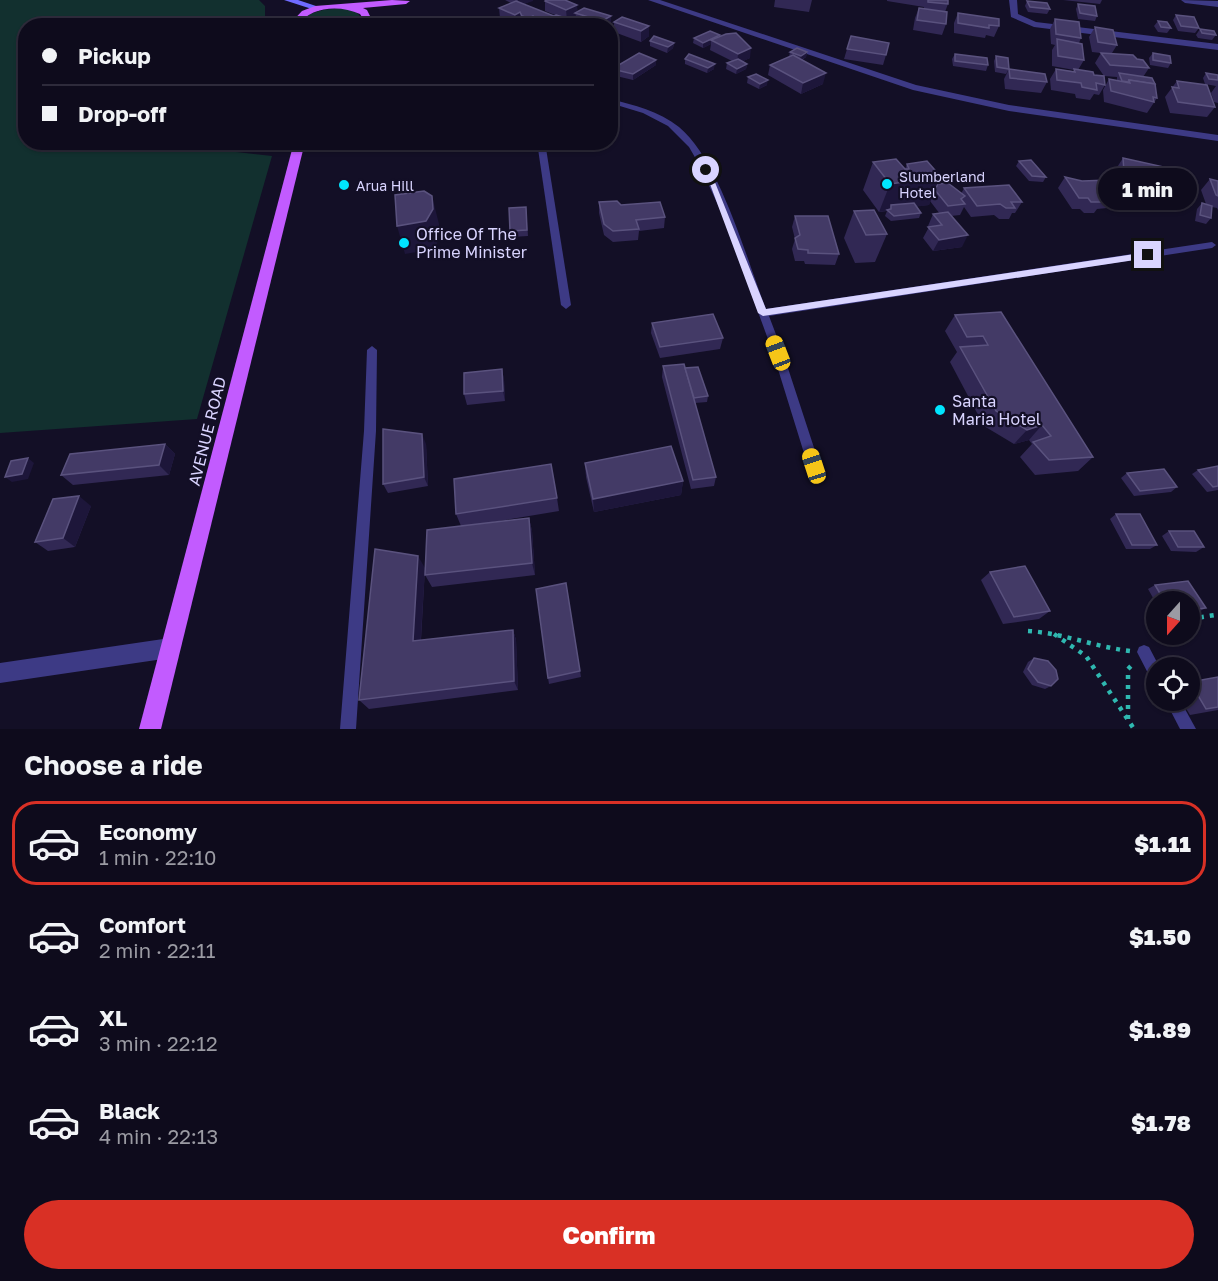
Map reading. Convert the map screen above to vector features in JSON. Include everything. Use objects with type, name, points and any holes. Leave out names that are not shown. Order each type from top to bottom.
[{"type":"main road","points":[[278,0],[292,18]]},
{"type":"main road","points":[[288,0],[318,8],[409,1]]},
{"type":"main road","points":[[374,18],[409,1]]},
{"type":"main road","points":[[351,7],[364,12],[365,18]]},
{"type":"main road","points":[[302,18],[318,8]]},
{"type":"main road","name":"AVENUE ROAD","points":[[150,729],[298,150]]},
{"type":"street","points":[[652,0],[922,90],[1008,108],[1218,138]]},
{"type":"street","points":[[1013,0],[1014,15],[1034,24],[1218,47]]},
{"type":"street","points":[[1185,0],[1218,4]]},
{"type":"street","points":[[0,673],[170,648]]},
{"type":"lane","points":[[618,104],[660,118],[678,130],[689,142],[712,182],[778,353],[814,466]]},
{"type":"lane","points":[[542,150],[566,305]]},
{"type":"lane","points":[[763,313],[1212,244]]},
{"type":"lane","points":[[348,729],[370,431],[372,350]]},
{"type":"lane","points":[[1144,652],[1147,657]]},
{"type":"lane","points":[[1178,711],[1188,729]]},
{"type":"path","points":[[1200,617],[1215,615]]},
{"type":"path","points":[[1028,631],[1050,631],[1118,650],[1144,652]]},
{"type":"path","points":[[1050,631],[1086,656],[1134,729]]},
{"type":"path","points":[[1128,720],[1128,669],[1144,652]]},
{"type":"green space","points":[[0,0],[259,0],[265,6],[265,18],[18,18],[18,150],[219,150],[272,156],[197,419],[0,433]]},
{"type":"green space","points":[[352,10],[361,18],[305,18],[318,11]]},
{"type":"building","points":[[546,0],[565,0],[577,5],[566,10]]},
{"type":"building","points":[[928,0],[948,0],[948,4],[928,2]]},
{"type":"building","points":[[516,1],[554,16],[529,18],[522,16],[520,12],[515,15],[499,8]]},
{"type":"building","points":[[1027,1],[1047,3],[1050,9],[1030,7]]},
{"type":"building","points":[[1078,4],[1095,6],[1097,16],[1080,13]]},
{"type":"building","points":[[584,8],[611,16],[592,18],[575,13]]},
{"type":"building","points":[[919,8],[947,12],[946,24],[917,20]]},
{"type":"building","points":[[958,13],[999,19],[999,26],[989,25],[989,28],[958,23]]},
{"type":"building","points":[[556,15],[566,18],[551,18]]},
{"type":"building","points":[[1176,15],[1194,17],[1199,28],[1181,26]]},
{"type":"building","points":[[622,17],[649,26],[641,31],[618,23],[618,20]]},
{"type":"building","points":[[1055,19],[1079,22],[1081,38],[1056,34]]},
{"type":"building","points":[[1158,21],[1167,22],[1171,28],[1161,27]]},
{"type":"building","points":[[1095,27],[1113,30],[1117,45],[1098,42]]},
{"type":"building","points":[[1200,29],[1214,31],[1216,35],[1202,33]]},
{"type":"building","points":[[710,31],[720,35],[703,43],[694,38]]},
{"type":"building","points":[[736,33],[751,48],[738,54],[711,40],[726,34]]},
{"type":"building","points":[[654,36],[674,43],[668,47],[650,41]]},
{"type":"building","points":[[851,36],[889,43],[886,55],[847,49]]},
{"type":"building","points":[[1057,39],[1082,44],[1084,60],[1058,56]]},
{"type":"building","points":[[797,48],[807,52],[801,56],[790,52]]},
{"type":"building","points":[[639,53],[656,60],[633,74],[618,70],[618,65]]},
{"type":"building","points":[[1101,53],[1133,55],[1143,60],[1149,68],[1110,65]]},
{"type":"building","points":[[1153,53],[1170,56],[1171,63],[1153,60]]},
{"type":"building","points":[[689,54],[715,64],[708,68],[685,59]]},
{"type":"building","points":[[955,54],[987,58],[988,65],[955,61]]},
{"type":"building","points":[[793,55],[826,73],[803,83],[770,65]]},
{"type":"building","points":[[996,56],[1008,58],[1009,69],[997,67]]},
{"type":"building","points":[[738,59],[747,64],[737,69],[727,63]]},
{"type":"building","points":[[1009,69],[1045,74],[1047,82],[1010,78]]},
{"type":"building","points":[[1056,69],[1093,72],[1094,75],[1104,76],[1105,85],[1096,83],[1097,90],[1082,87],[1081,83],[1057,80]]},
{"type":"building","points":[[1119,73],[1152,78],[1155,84],[1122,81]]},
{"type":"building","points":[[1206,73],[1218,75],[1218,80],[1209,79]]},
{"type":"building","points":[[756,74],[768,80],[760,84],[748,77]]},
{"type":"building","points":[[1109,79],[1155,84],[1157,98],[1153,97],[1154,102],[1111,91]]},
{"type":"building","points":[[1177,81],[1207,85],[1215,107],[1178,102],[1172,87],[1179,88]]},
{"type":"building","points":[[1123,158],[1173,169],[1175,184],[1124,172]]},
{"type":"building","points":[[896,159],[905,169],[909,169],[907,164],[927,161],[941,177],[890,184],[873,162]]},
{"type":"building","points":[[1031,160],[1046,177],[1032,176],[1019,161]]},
{"type":"building","points":[[1065,177],[1082,181],[1109,180],[1125,196],[1102,198],[1102,202],[1091,202],[1088,198],[1079,198]]},
{"type":"building","points":[[1210,179],[1218,181],[1218,196],[1216,195]]},
{"type":"building","points":[[948,183],[965,196],[961,199],[965,204],[948,206],[935,190],[938,184]]},
{"type":"building","points":[[1009,185],[1022,202],[1011,202],[1015,208],[1006,208],[1000,204],[977,206],[964,188]]},
{"type":"building","points":[[424,191],[432,196],[433,209],[426,221],[397,226],[395,195]]},
{"type":"building","points":[[617,201],[621,205],[660,202],[665,217],[636,220],[639,229],[613,231],[604,224],[599,202]]},
{"type":"building","points":[[914,203],[921,213],[894,216],[887,210],[891,209],[891,205]]},
{"type":"building","points":[[1202,203],[1212,206],[1211,218],[1200,215]]},
{"type":"building","points":[[526,207],[527,230],[510,231],[509,208]]},
{"type":"building","points":[[874,210],[887,234],[866,235],[854,211]]},
{"type":"building","points":[[948,212],[968,235],[939,240],[928,227],[942,225],[933,214]]},
{"type":"building","points":[[795,216],[828,216],[839,254],[808,253],[808,250],[798,249],[795,238],[800,235]]},
{"type":"building","points":[[1001,312],[1093,457],[1049,460],[1033,442],[1051,436],[1042,425],[1027,430],[996,411],[960,347],[988,345],[983,336],[967,337],[955,315]]},
{"type":"building","points":[[713,314],[723,338],[660,347],[652,323]]},
{"type":"building","points":[[684,364],[716,477],[693,480],[663,366]]},
{"type":"building","points":[[698,367],[708,396],[694,398],[685,368]]},
{"type":"building","points":[[502,369],[503,391],[464,394],[464,373]]},
{"type":"building","points":[[383,429],[422,434],[424,477],[383,484]]},
{"type":"building","points":[[165,444],[159,465],[61,475],[70,454]]},
{"type":"building","points":[[671,446],[683,481],[593,499],[585,463]]},
{"type":"building","points":[[28,458],[22,474],[5,477],[11,461]]},
{"type":"building","points":[[551,464],[557,498],[456,514],[454,479]]},
{"type":"building","points":[[1218,466],[1218,486],[1213,487],[1198,470]]},
{"type":"building","points":[[1164,469],[1177,487],[1140,491],[1127,473]]},
{"type":"building","points":[[79,496],[63,538],[35,542],[53,499]]},
{"type":"building","points":[[1116,514],[1140,514],[1157,545],[1132,545]]},
{"type":"building","points":[[529,518],[532,563],[425,575],[427,530]]},
{"type":"building","points":[[1169,531],[1194,531],[1204,547],[1178,547]]},
{"type":"building","points":[[375,549],[418,556],[413,641],[513,630],[514,681],[359,700]]},
{"type":"building","points":[[1025,566],[1050,611],[1014,617],[990,572]]},
{"type":"building","points":[[1188,581],[1195,591],[1159,591],[1155,585]]},
{"type":"building","points":[[566,583],[580,671],[548,678],[536,589]]},
{"type":"building","points":[[1200,599],[1206,608],[1200,609]]},
{"type":"building","points":[[1034,658],[1048,661],[1056,670],[1058,679],[1051,686],[1038,682],[1028,669]]},
{"type":"building","points":[[1218,677],[1218,707],[1206,709],[1200,699],[1200,680]]},
{"type":"place","name":"Slumberland Hotel","points":[[887,184]]},
{"type":"place","name":"Arua Hill","points":[[344,185]]},
{"type":"place","name":"Office Of The Prime Minister","points":[[404,243]]},
{"type":"place","name":"Santa Maria Hotel","points":[[940,410]]},
{"type":"route","points":[[706,170],[763,313],[1148,255]]}]
